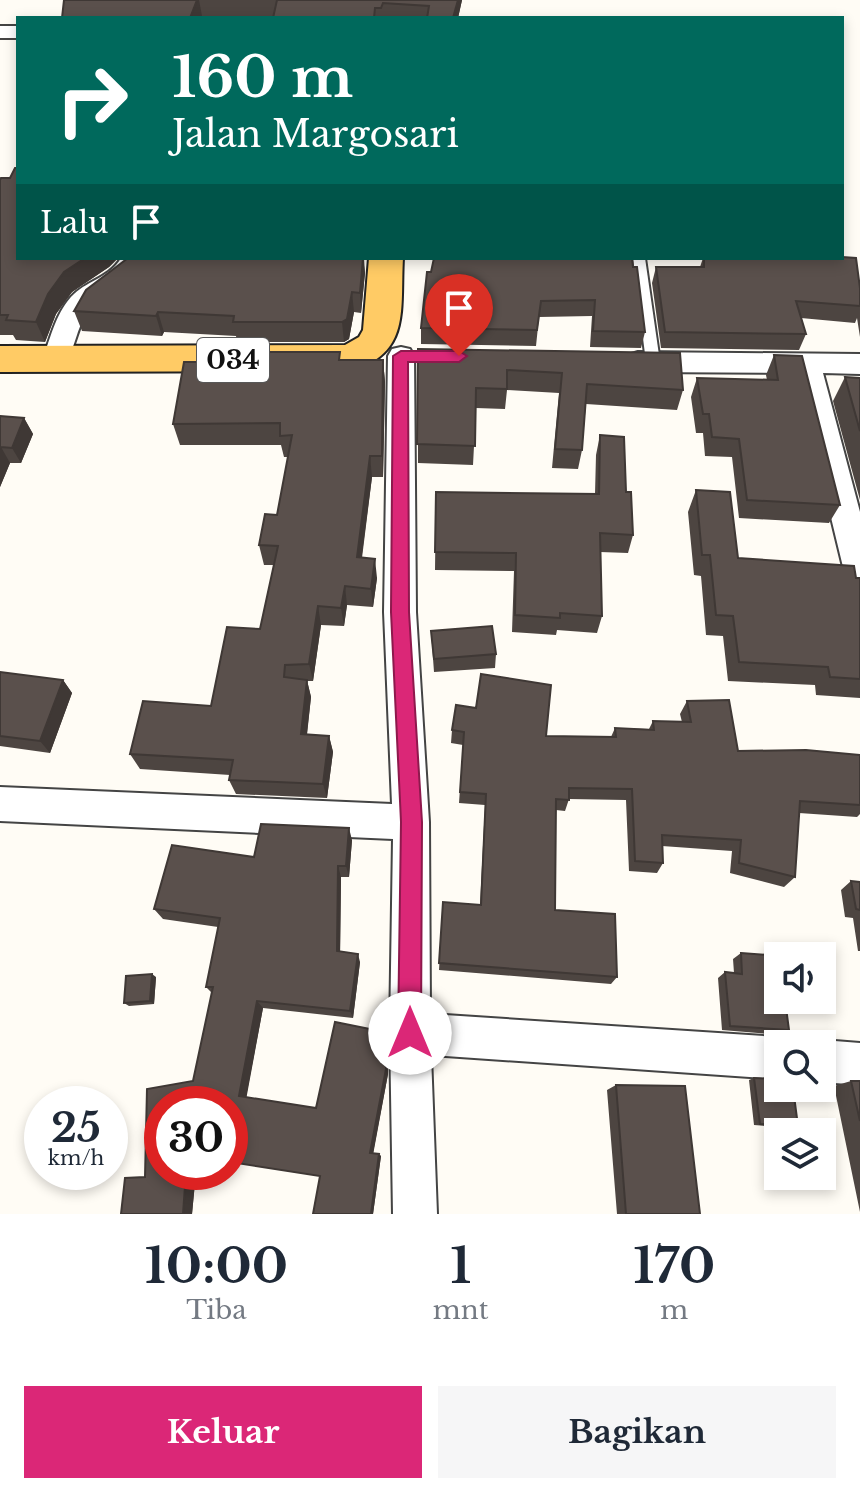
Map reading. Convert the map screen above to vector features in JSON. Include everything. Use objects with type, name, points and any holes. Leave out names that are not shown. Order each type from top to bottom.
[{"type":"main road","points":[[386,260],[381,330],[399,353]]},
{"type":"main road","name":"034","points":[[0,359],[351,358],[399,353]]},
{"type":"street","points":[[56,358],[76,308],[86,297],[119,279],[132,260]]},
{"type":"street","points":[[399,353],[400,612],[411,822],[410,1033],[415,1214]]},
{"type":"street","points":[[609,361],[860,364]]},
{"type":"street","points":[[807,364],[858,557]]},
{"type":"street","points":[[0,804],[411,822]]},
{"type":"street","points":[[410,1033],[764,1057]]},
{"type":"street","points":[[836,1062],[860,1064]]},
{"type":"lane","points":[[639,260],[653,362]]},
{"type":"building","points":[[64,0],[197,0],[191,16],[62,16]]},
{"type":"building","points":[[277,0],[458,0],[454,16],[427,16],[429,6],[383,3],[381,8],[375,8],[374,16],[273,16]]},
{"type":"building","points":[[16,168],[16,260],[82,260],[64,272],[48,294],[36,322],[6,320],[8,315],[0,315],[0,180],[10,178]]},
{"type":"building","points":[[856,258],[860,306],[796,301],[806,334],[665,332],[656,267],[704,267],[704,260]]},
{"type":"building","points":[[125,260],[363,260],[360,293],[352,292],[347,319],[342,322],[233,322],[234,316],[158,312],[156,316],[74,311],[86,290]]},
{"type":"building","points":[[434,260],[632,260],[633,267],[637,267],[645,332],[593,331],[595,300],[541,301],[537,330],[421,328],[427,272],[431,272]]},
{"type":"building","points":[[418,349],[680,353],[683,390],[587,384],[582,450],[555,449],[562,373],[507,370],[507,389],[476,388],[475,446],[417,444]]},
{"type":"building","points":[[228,352],[340,352],[339,360],[383,360],[382,456],[370,456],[357,557],[375,559],[371,589],[345,586],[341,608],[318,606],[309,664],[285,665],[284,677],[307,680],[301,734],[329,736],[323,784],[229,780],[233,760],[130,754],[143,701],[211,706],[227,627],[260,629],[278,546],[259,545],[265,514],[277,515],[292,435],[280,436],[280,423],[173,424],[184,362],[226,362]]},
{"type":"building","points":[[774,355],[802,356],[840,505],[747,500],[739,439],[712,437],[709,414],[703,414],[697,378],[778,380]]},
{"type":"building","points":[[845,377],[860,378],[860,431]]},
{"type":"building","points":[[0,416],[24,418],[12,448],[0,448]]},
{"type":"building","points":[[600,435],[624,437],[626,492],[631,492],[633,535],[600,533],[602,616],[560,613],[560,618],[515,615],[516,553],[435,552],[436,492],[599,494]]},
{"type":"building","points":[[696,490],[730,492],[738,558],[854,566],[856,578],[860,578],[860,679],[830,677],[828,667],[739,662],[733,616],[716,615],[710,555],[702,555]]},
{"type":"building","points":[[492,626],[496,654],[434,659],[431,631]]},
{"type":"building","points":[[0,672],[63,680],[40,741],[0,736]]},
{"type":"building","points":[[481,674],[551,685],[546,736],[616,737],[615,728],[654,730],[653,721],[691,722],[687,701],[729,700],[738,751],[806,750],[860,755],[860,805],[800,801],[795,877],[739,863],[741,840],[662,835],[663,863],[635,861],[632,789],[569,788],[569,800],[556,799],[555,910],[615,914],[617,977],[439,963],[443,902],[481,905],[486,794],[460,792],[464,732],[452,730],[456,705],[476,708]]},
{"type":"building","points":[[261,824],[349,828],[346,866],[338,866],[337,951],[358,954],[350,1011],[257,1001],[241,1086],[164,1086],[193,1081],[213,987],[206,987],[220,918],[154,909],[172,845],[254,857]]},
{"type":"building","points":[[851,881],[860,882],[860,910],[856,909]]},
{"type":"building","points":[[741,953],[764,955],[764,1014],[787,1014],[789,1030],[730,1026],[725,972],[742,974]]},
{"type":"building","points":[[152,974],[150,1001],[124,1003],[126,976]]},
{"type":"building","points":[[335,1022],[385,1032],[386,1069],[370,1153],[379,1154],[371,1214],[313,1214],[320,1176],[248,1165],[248,1097],[316,1108]]},
{"type":"building","points":[[754,1078],[764,1078],[764,1102],[795,1102],[797,1118],[764,1118],[764,1124],[760,1124]]},
{"type":"building","points":[[851,1081],[860,1081],[860,1121]]},
{"type":"building","points":[[616,1085],[685,1086],[700,1214],[626,1214]]},
{"type":"building","points":[[144,1177],[144,1190],[185,1190],[183,1214],[121,1214],[128,1178]]},
{"type":"route","points":[[410,1033],[411,822],[400,612],[398,394],[401,356],[459,356]]}]
